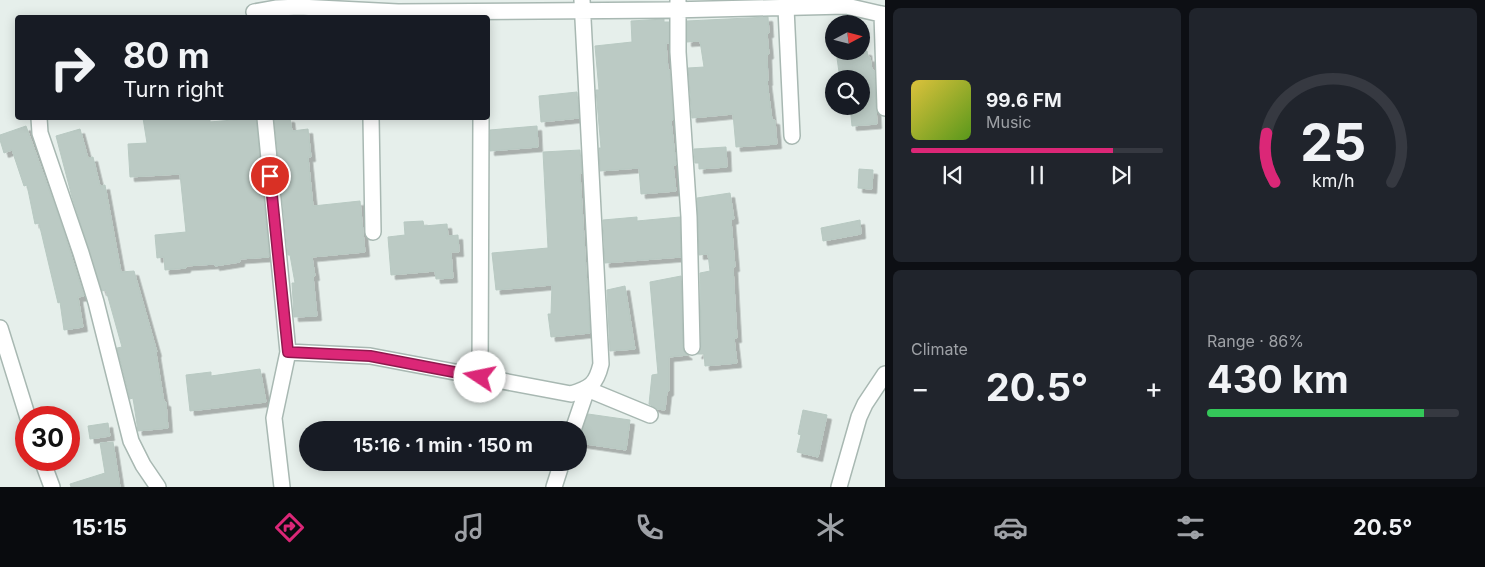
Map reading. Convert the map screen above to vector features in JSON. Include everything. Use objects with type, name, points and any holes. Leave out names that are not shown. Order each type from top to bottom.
[{"type":"street","points":[[253,10],[299,7],[369,14],[409,6],[481,14],[525,6],[770,4],[786,8],[846,6],[884,14],[885,108]]},
{"type":"street","points":[[576,421],[587,389],[598,378],[601,364],[582,5]]},
{"type":"street","points":[[679,5],[678,52],[689,217],[692,347]]},
{"type":"street","points":[[786,8],[792,136]]},
{"type":"street","points":[[39,120],[40,133],[82,253],[131,441],[143,465],[158,487]]},
{"type":"street","points":[[265,120],[288,352],[274,418],[282,487]]},
{"type":"street","points":[[370,120],[372,232]]},
{"type":"street","points":[[480,377],[481,120]]},
{"type":"street","points":[[0,328],[24,406]]},
{"type":"street","points":[[288,352],[370,356],[571,394],[587,389],[650,415]]},
{"type":"street","points":[[839,487],[859,417],[865,404],[885,374]]},
{"type":"street","points":[[46,471],[52,487]]},
{"type":"street","points":[[554,487],[559,471]]},
{"type":"building","points":[[768,17],[769,54],[767,55],[767,81],[772,120],[775,120],[777,144],[736,147],[733,114],[692,118],[688,68],[704,67],[700,41],[687,42],[687,21]]},
{"type":"building","points":[[664,19],[664,22],[669,22],[669,43],[666,43],[668,70],[670,70],[673,120],[671,121],[676,165],[673,165],[676,191],[641,194],[639,168],[600,171],[599,148],[601,148],[596,90],[599,90],[595,46],[632,42],[631,21]]},
{"type":"building","points":[[870,57],[872,70],[874,70],[877,124],[852,126],[851,115],[870,115],[870,70],[839,70],[837,60],[870,60]]},
{"type":"building","points":[[577,92],[579,118],[541,122],[539,96]]},
{"type":"building","points":[[143,120],[210,120],[210,122],[256,120],[269,257],[240,259],[240,262],[215,266],[215,264],[186,266],[186,268],[165,270],[164,257],[157,258],[155,235],[186,232],[180,174],[130,177],[128,144],[147,143]]},
{"type":"building","points":[[274,120],[290,120],[292,131],[308,129],[311,157],[308,157],[313,206],[360,201],[365,252],[312,257],[317,316],[294,317],[292,283],[295,283],[290,255],[288,255]]},
{"type":"building","points":[[26,126],[60,220],[84,296],[78,297],[83,327],[64,330],[60,302],[58,303],[39,223],[35,224],[27,185],[24,186],[12,150],[4,153],[0,140],[0,135]]},
{"type":"building","points":[[537,126],[538,147],[490,151],[490,130]]},
{"type":"building","points":[[80,129],[88,158],[93,157],[100,186],[105,185],[121,272],[134,271],[157,352],[164,402],[166,402],[168,428],[138,431],[133,398],[130,399],[117,348],[122,347],[106,290],[102,291],[72,197],[56,136]]},
{"type":"building","points":[[726,147],[727,167],[699,169],[699,163],[695,163],[694,149]]},
{"type":"building","points":[[580,150],[590,333],[551,337],[548,314],[551,314],[552,285],[496,290],[492,253],[548,248],[543,152]]},
{"type":"building","points":[[859,169],[873,170],[872,189],[858,188]]},
{"type":"building","points":[[730,193],[734,219],[731,220],[735,267],[733,267],[737,338],[734,338],[737,363],[705,366],[704,354],[697,354],[701,347],[700,273],[710,271],[708,254],[699,255],[697,198]]},
{"type":"building","points":[[637,217],[637,221],[680,217],[681,257],[605,263],[603,220]]},
{"type":"building","points":[[860,220],[861,234],[823,241],[821,228]]},
{"type":"building","points":[[423,221],[424,226],[447,224],[448,236],[458,235],[459,252],[451,252],[453,278],[436,279],[435,271],[391,275],[388,237],[405,235],[404,222]]},
{"type":"building","points":[[681,276],[683,347],[684,352],[688,355],[669,357],[669,391],[667,392],[665,410],[657,409],[649,404],[652,375],[658,374],[650,282]]},
{"type":"building","points":[[625,286],[635,349],[610,351],[607,290]]},
{"type":"building","points":[[260,369],[266,402],[190,411],[186,375],[211,372],[211,376]]},
{"type":"building","points":[[803,410],[827,415],[818,457],[797,452],[801,435],[798,434]]},
{"type":"building","points":[[588,414],[630,420],[626,450],[587,444],[587,421],[585,421]]},
{"type":"building","points":[[108,423],[110,436],[90,439],[88,426]]},
{"type":"building","points":[[113,442],[120,487],[71,487],[70,484],[105,473],[100,443]]},
{"type":"route","points":[[270,176],[288,352],[370,356],[480,377]]}]
